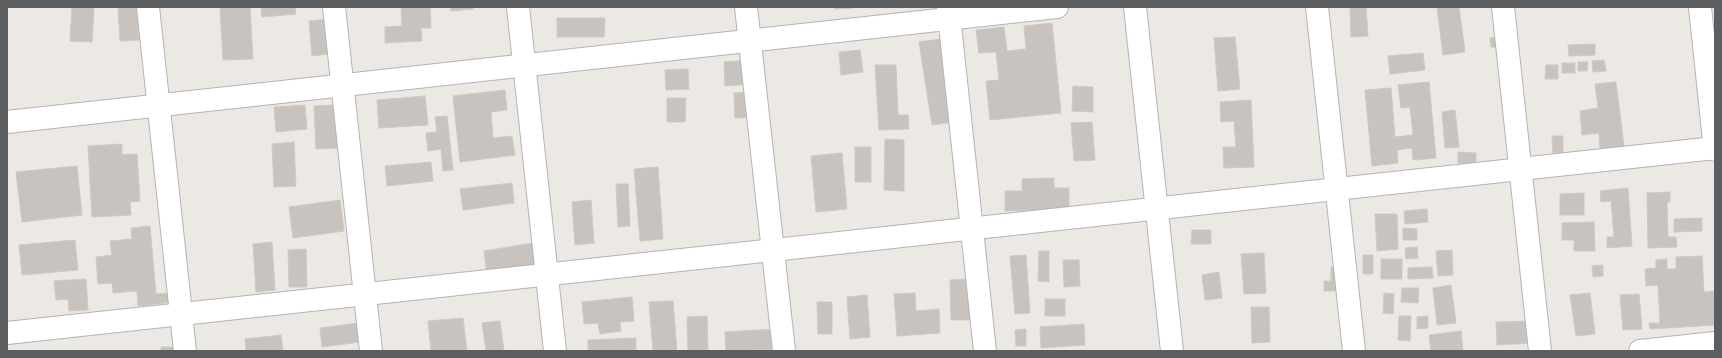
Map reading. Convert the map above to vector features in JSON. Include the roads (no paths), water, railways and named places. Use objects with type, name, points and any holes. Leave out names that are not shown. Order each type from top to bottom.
[{"type":"street","points":[[148,7],[185,351]]},
{"type":"street","points":[[334,7],[371,351]]},
{"type":"street","points":[[518,7],[555,351]]},
{"type":"street","points":[[746,7],[784,351]]},
{"type":"street","points":[[7,122],[750,41],[949,13],[1057,7]]},
{"type":"street","points":[[1136,7],[1172,351]]},
{"type":"street","points":[[1317,7],[1354,351]]},
{"type":"street","points":[[1503,7],[1540,351]]},
{"type":"street","points":[[7,334],[1715,149],[1700,7]]},
{"type":"street","points":[[949,13],[985,351]]},
{"type":"street","points":[[1640,351],[1715,343]]}]
